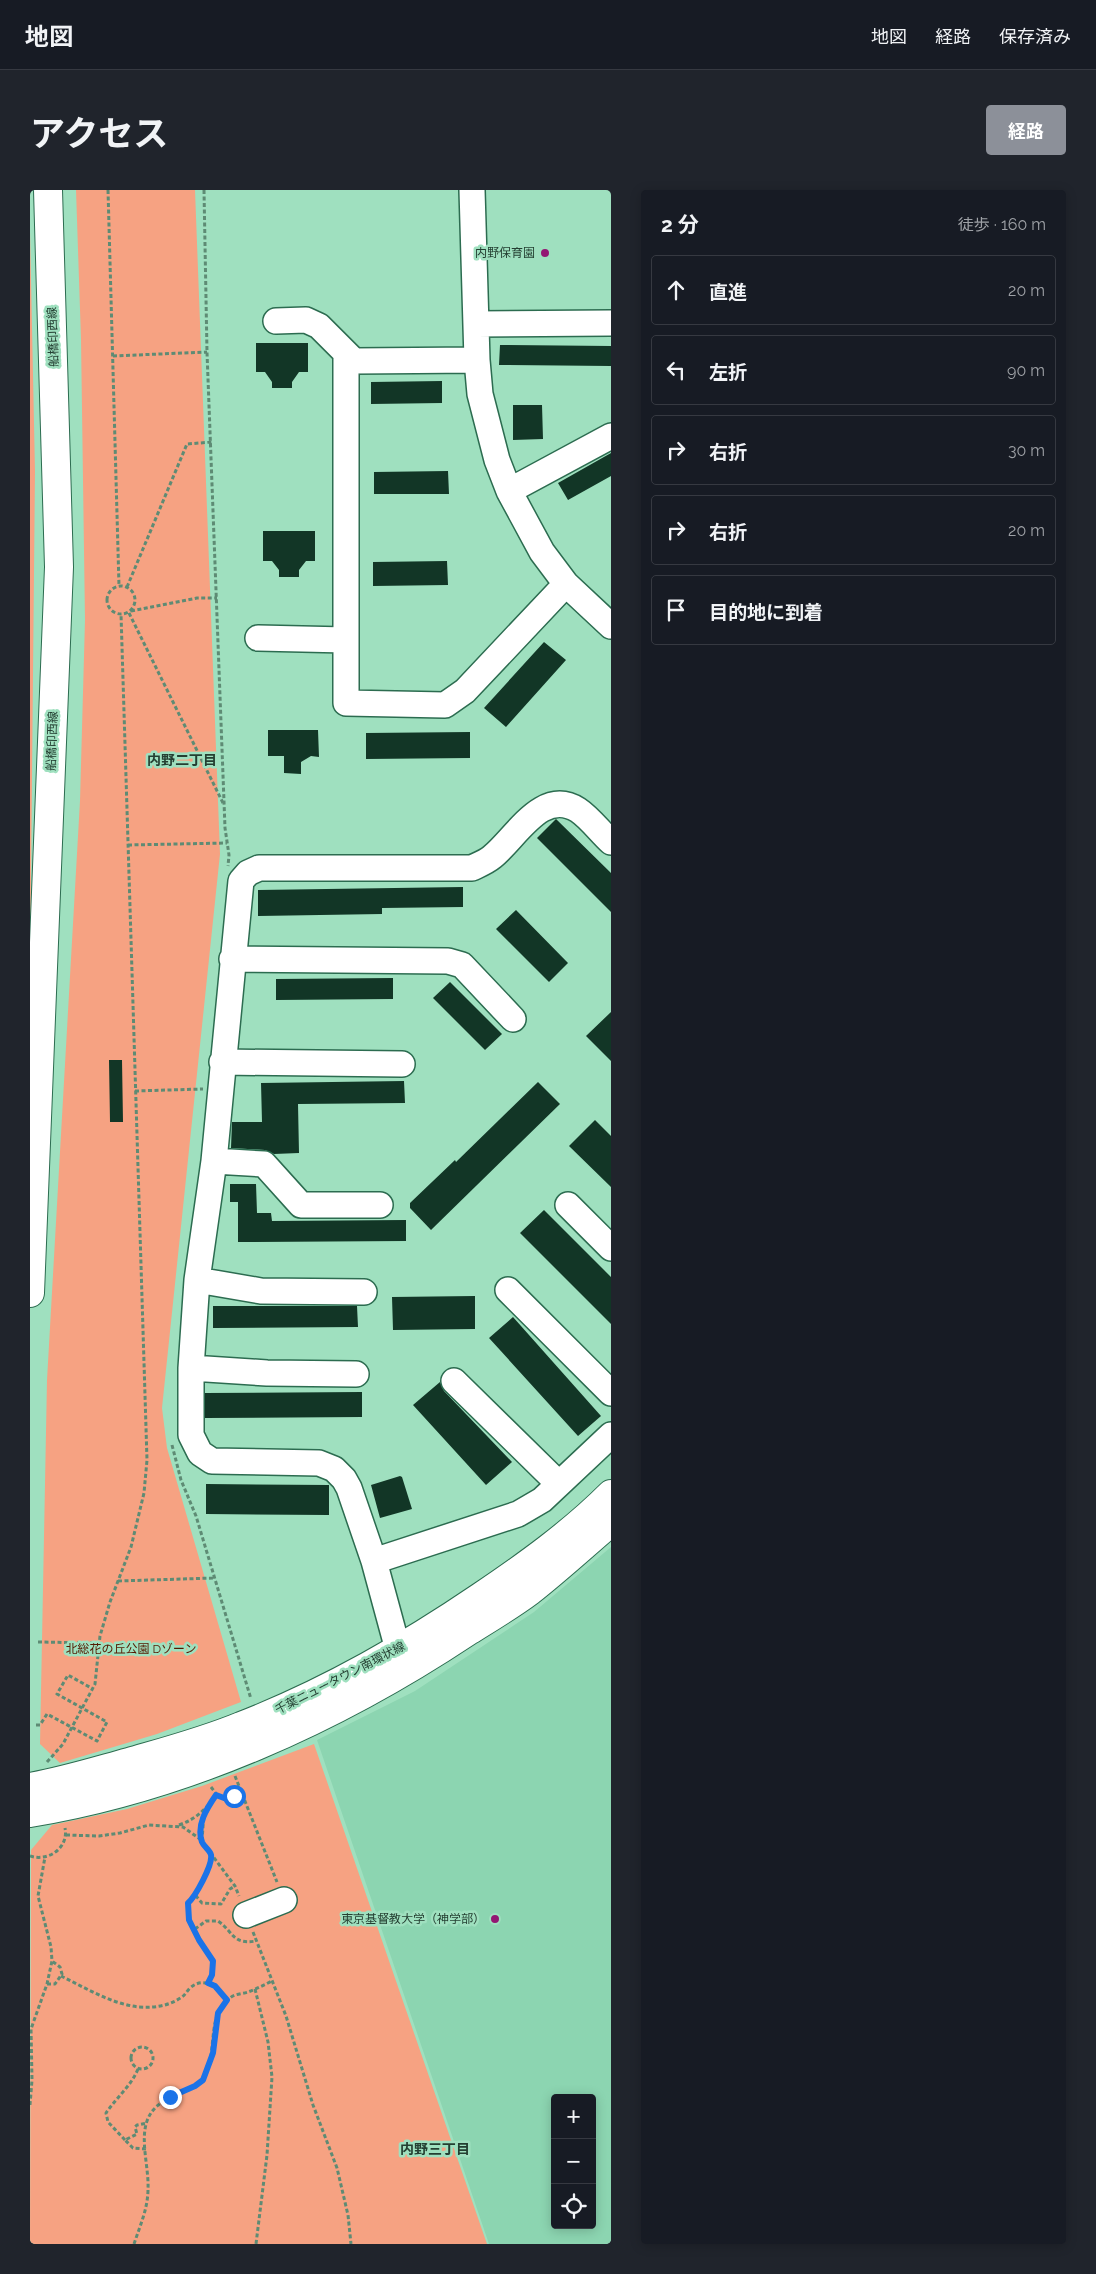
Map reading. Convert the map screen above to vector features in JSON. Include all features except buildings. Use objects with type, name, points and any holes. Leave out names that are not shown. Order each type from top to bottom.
[{"type":"main road","name":"船橋印西線","points":[[30,1293],[59,566],[48,190]]},
{"type":"main road","name":"千葉ニュータウン南環状線","points":[[30,1813],[81,1803],[175,1776],[246,1750],[322,1715],[401,1661],[519,1571],[611,1494]]},
{"type":"main road","name":"千葉ニュータウン南環状線","points":[[36,1776],[56,1783],[170,1750],[241,1726],[314,1694],[401,1661],[529,1592],[611,1522]]},
{"type":"street","points":[[472,190],[477,360],[480,394],[508,491],[542,552],[566,584],[611,626]]},
{"type":"street","points":[[276,320],[306,320],[319,326],[354,361],[477,360]]},
{"type":"street","points":[[476,324],[611,323]]},
{"type":"street","points":[[346,354],[346,703],[445,705],[465,691],[566,584]]},
{"type":"street","points":[[508,491],[611,436]]},
{"type":"street","points":[[258,638],[346,640]]},
{"type":"street","points":[[401,1661],[374,1560],[349,1488],[344,1479],[334,1469],[318,1463],[220,1462],[206,1458],[200,1453],[191,1435],[191,1368],[197,1280],[214,1161],[222,1062],[241,881],[248,874],[259,868],[472,868],[492,857],[540,810],[558,804],[569,806],[579,811],[611,842]]},
{"type":"street","points":[[232,959],[448,961],[462,965],[513,1018]]},
{"type":"street","points":[[222,1062],[402,1064]]},
{"type":"street","points":[[214,1161],[264,1164],[301,1205],[380,1205]]},
{"type":"street","points":[[568,1206],[611,1248]]},
{"type":"street","points":[[197,1280],[261,1291],[364,1292]]},
{"type":"street","points":[[508,1290],[611,1393]]},
{"type":"street","points":[[191,1368],[267,1373],[356,1374]]},
{"type":"street","points":[[454,1381],[559,1484]]},
{"type":"street","points":[[374,1560],[518,1514],[542,1500],[611,1435]]},
{"type":"street","points":[[246,1915],[284,1900]]},
{"type":"path","points":[[108,190],[120,586]]},
{"type":"path","points":[[204,190],[207,352],[212,442],[224,806],[229,855],[226,874]]},
{"type":"path","points":[[113,356],[207,352]]},
{"type":"path","points":[[127,587],[187,444],[212,442]]},
{"type":"path","points":[[217,598],[197,598],[130,612],[120,614],[110,609],[107,600],[110,591],[120,586],[131,590],[135,598],[130,612],[224,806]]},
{"type":"path","points":[[36,1776],[63,1744],[93,1689],[100,1643],[110,1602],[131,1548],[144,1493],[147,1460],[120,614]]},
{"type":"path","points":[[128,845],[227,843]]},
{"type":"path","points":[[135,1091],[206,1089],[205,1097]]},
{"type":"path","points":[[171,1438],[181,1480],[196,1516],[253,1705]]},
{"type":"path","points":[[118,1581],[214,1578]]},
{"type":"path","points":[[38,1642],[100,1643]]},
{"type":"path","points":[[36,1725],[40,1725],[47,1714],[97,1741],[108,1722],[57,1694],[68,1675],[93,1689]]},
{"type":"path","points":[[232,1769],[284,1900]]},
{"type":"path","points":[[211,1779],[212,1789],[216,1795],[229,1798],[240,1789]]},
{"type":"path","points":[[177,1826],[191,1821],[204,1812],[216,1795]]},
{"type":"path","points":[[202,1842],[204,1812]]},
{"type":"path","points":[[30,1856],[45,1857],[57,1851],[66,1835],[64,1825]]},
{"type":"path","points":[[66,1835],[99,1836],[120,1833],[149,1825],[183,1827],[202,1842],[234,1886],[286,2016],[311,2098],[337,2168],[348,2215],[351,2244]]},
{"type":"path","points":[[208,1983],[212,1975],[213,1961],[189,1920],[188,1903],[196,1896],[200,1883],[210,1866],[211,1854]]},
{"type":"path","points":[[30,2105],[32,2080],[31,2029],[47,1984],[52,1961],[51,1947],[38,1896],[45,1857]]},
{"type":"path","points":[[196,1896],[202,1903],[220,1904],[234,1886]]},
{"type":"path","points":[[195,1929],[206,1921],[218,1921],[235,1939],[245,1943],[256,1941]]},
{"type":"path","points":[[47,1984],[55,1984],[61,1976],[60,1967],[52,1961]]},
{"type":"path","points":[[61,1976],[104,1998],[139,2007],[167,2005],[184,1996],[199,1983],[208,1983],[215,1986],[227,2000]]},
{"type":"path","points":[[134,2244],[147,2205],[147,2123],[153,2112],[170,2097],[195,2086],[203,2080],[213,2053],[218,2013],[227,2000],[230,1997],[272,1981]]},
{"type":"path","points":[[255,1989],[268,2042],[272,2077],[267,2155],[256,2244]]},
{"type":"path","points":[[139,2048],[146,2048],[152,2053],[153,2061],[149,2067],[138,2069],[131,2061],[132,2054],[139,2048]]},
{"type":"path","points":[[138,2069],[132,2083],[113,2102],[106,2113],[108,2122],[133,2148],[146,2149]]},
{"type":"path","points":[[125,2140],[137,2134],[135,2127],[137,2125],[147,2123]]},
{"type":"shaded area","name":"東京基督教大学（神学部）","points":[[611,1547],[611,2244],[489,2244],[317,1740],[415,1691],[534,1612]]},
{"type":"green space","name":"北総花の丘公園 Dゾーン","points":[[76,190],[195,190],[220,854],[162,1408],[167,1448],[241,1702],[157,1734],[60,1763],[40,1744],[47,1380],[80,801],[85,620],[81,339]]},
{"type":"green space","points":[[30,231],[35,471],[30,981]]},
{"type":"green space","points":[[314,1744],[487,2244],[30,2244],[31,1850],[52,1825],[127,1809],[202,1786]]},
{"type":"place","name":"内野保育園","points":[[545,253]]},
{"type":"place","name":"東京基督教大学（神学部）","points":[[495,1919]]},
{"type":"district","name":"内野二丁目","points":[[182,760]]},
{"type":"district","name":"内野三丁目","points":[[435,2149]]},
{"type":"route","points":[[170,2097],[186,2091],[203,2080],[213,2053],[218,2013],[227,2000],[215,1986],[208,1983],[212,1975],[213,1961],[204,1949],[189,1920],[188,1903],[196,1896],[200,1883],[210,1866],[211,1854],[202,1842],[204,1812],[216,1795],[224,1798],[234,1796]]}]
